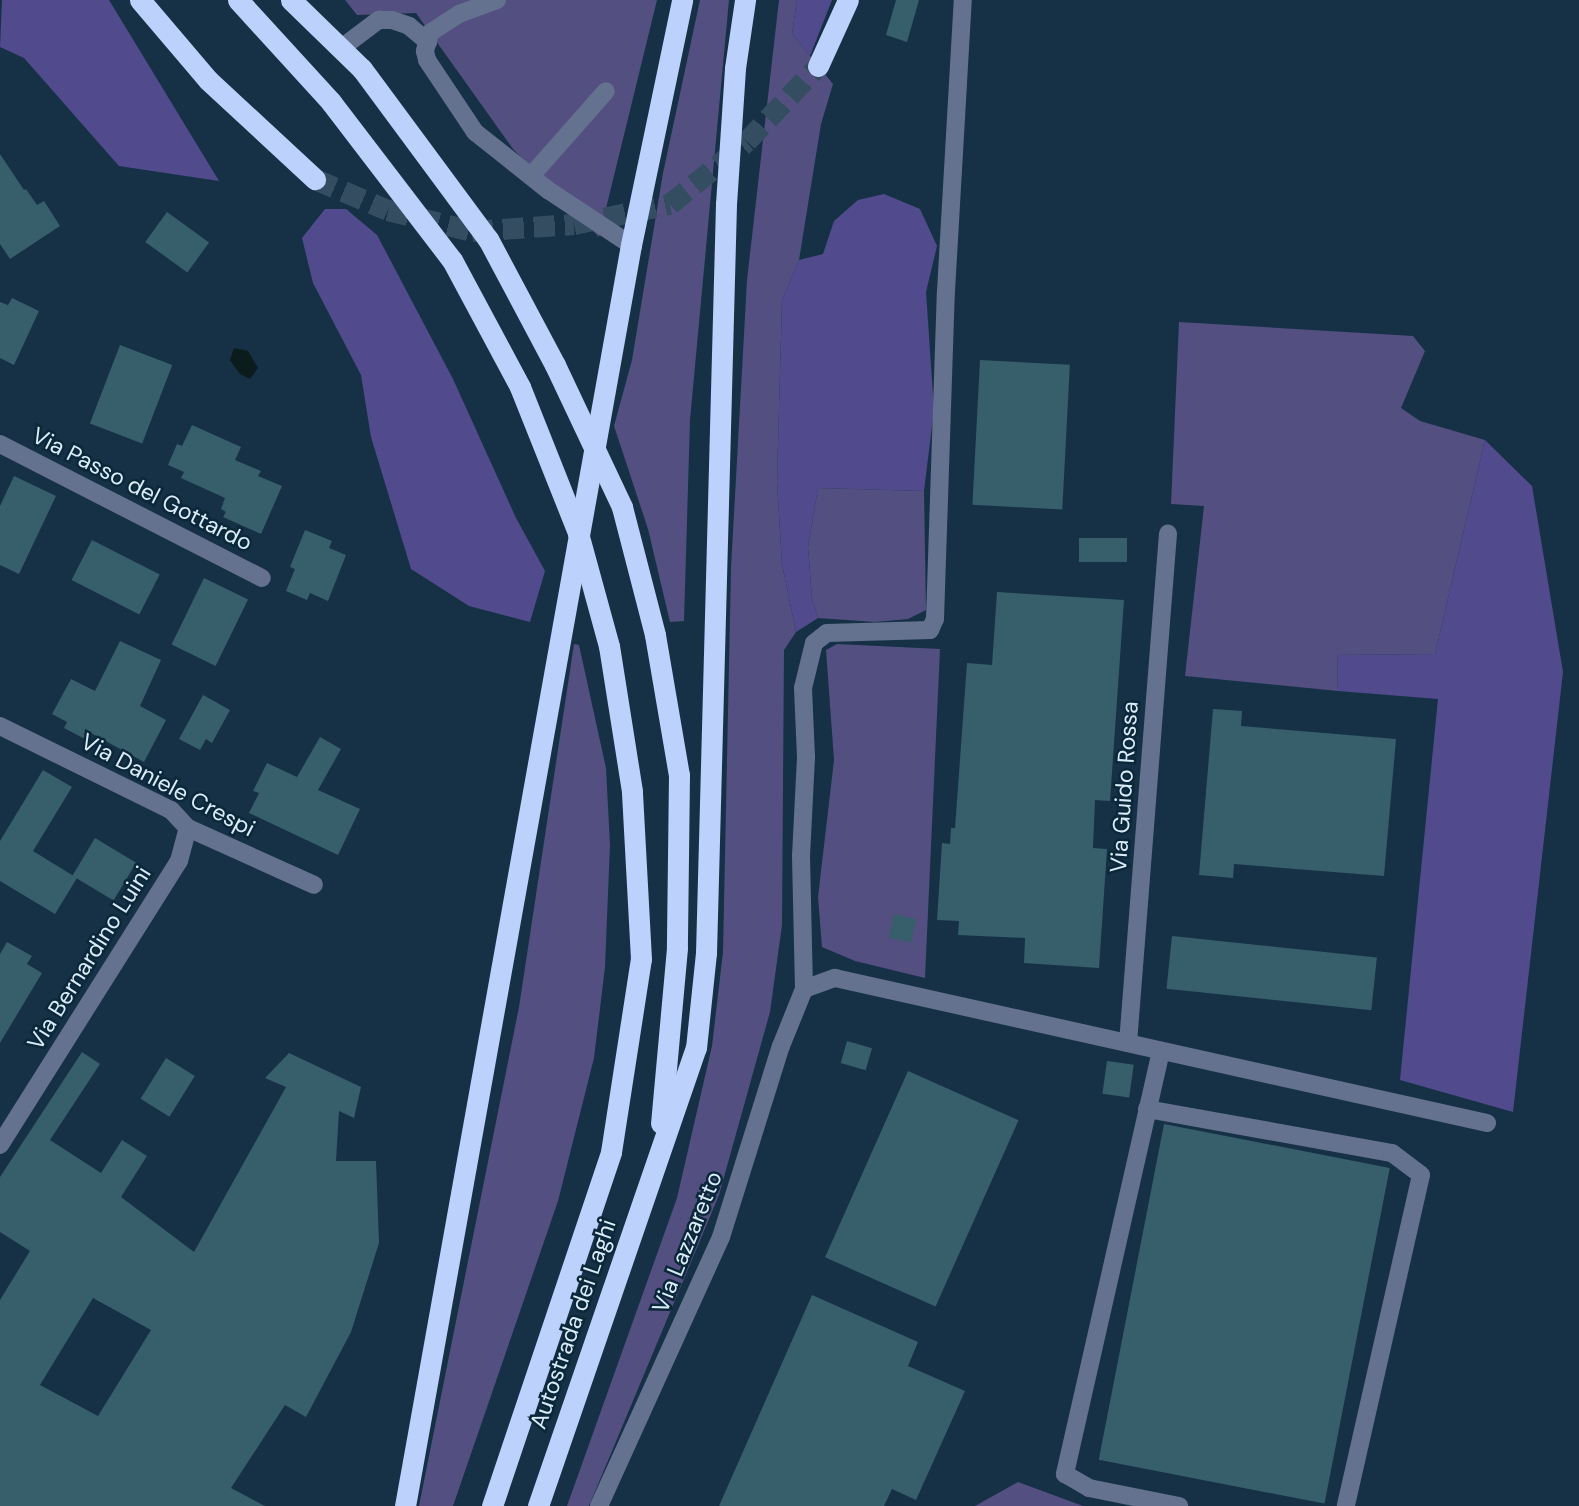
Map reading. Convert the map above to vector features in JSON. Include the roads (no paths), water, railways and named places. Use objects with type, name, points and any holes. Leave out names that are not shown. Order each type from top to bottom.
[{"type":"highway","points":[[140,0],[208,80],[315,179]]},
{"type":"highway","points":[[238,0],[331,102],[452,260],[520,387],[578,533],[609,646],[632,791],[641,959],[611,1152],[492,1506]]},
{"type":"highway","points":[[291,0],[362,69],[488,239],[555,365],[622,507],[655,635],[679,775],[677,948],[657,1160]]},
{"type":"highway","points":[[405,1506],[631,245],[682,0]]},
{"type":"highway","points":[[657,1160],[696,1048],[706,953],[726,204],[734,68],[745,0]]},
{"type":"highway","points":[[818,66],[848,0]]},
{"type":"highway","name":"Autostrada dei Laghi","points":[[538,1506],[657,1160]]},
{"type":"street","points":[[496,0],[459,14],[430,33],[427,60],[475,132],[531,176],[631,245]]},
{"type":"street","points":[[962,0],[946,290],[935,619],[930,630],[827,633],[814,643],[803,688],[806,757],[801,856],[804,989],[835,978],[1488,1123]]},
{"type":"street","points":[[348,43],[379,20],[392,20],[409,26],[428,42]]},
{"type":"street","points":[[531,176],[606,91]]},
{"type":"street","name":"Via Passo del Gottardo","points":[[0,444],[262,579]]},
{"type":"street","name":"Via Guido Rossa","points":[[1128,1043],[1168,534]]},
{"type":"street","name":"Via Daniele Crespi","points":[[0,726],[171,810],[181,817],[188,828],[314,885]]},
{"type":"street","name":"Via Bernardino Luini","points":[[0,1145],[179,860],[188,828]]},
{"type":"street","name":"Via Lazzaretto","points":[[599,1506],[720,1237],[781,1046],[804,989]]},
{"type":"street","points":[[1161,1051],[1065,1474],[1089,1488],[1179,1506]]},
{"type":"street","points":[[1147,1109],[1392,1153],[1421,1175],[1346,1506]]},
{"type":"tunnel","points":[[315,179],[388,210],[472,231],[574,224],[670,204],[747,141],[818,66]]}]
